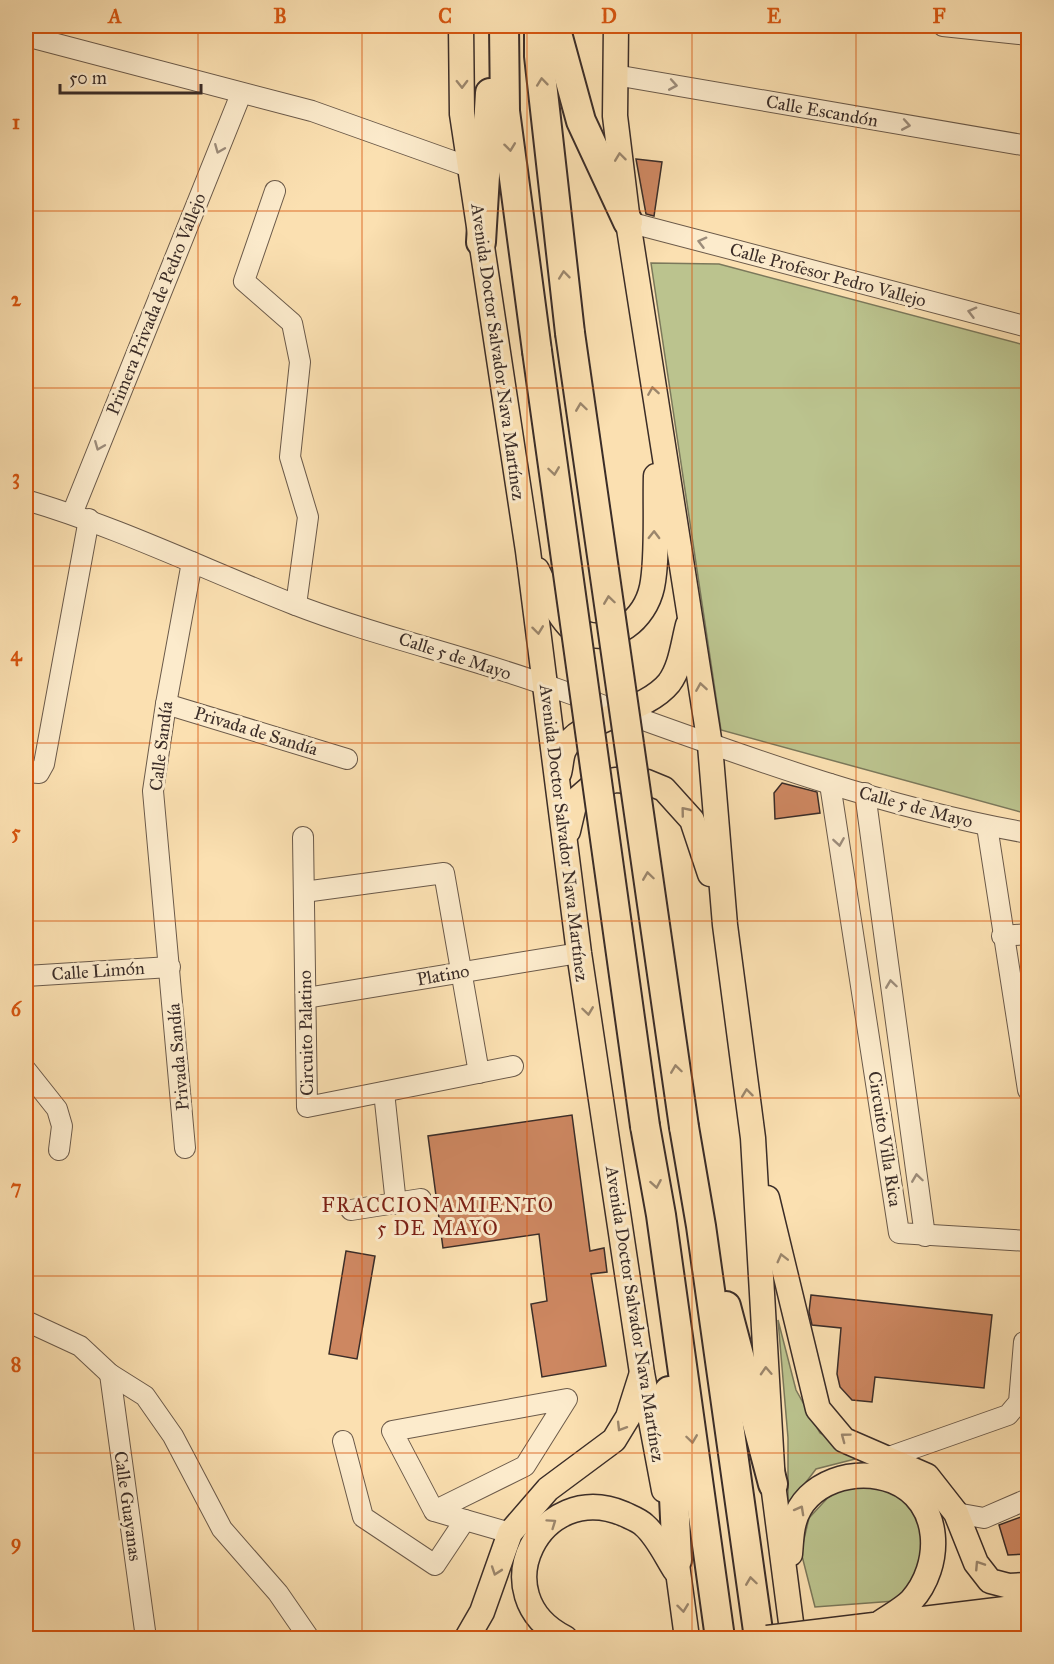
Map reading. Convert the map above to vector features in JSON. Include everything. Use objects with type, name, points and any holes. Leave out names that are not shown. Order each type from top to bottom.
[{"type":"highway","points":[[481,242],[495,26]]},
{"type":"highway","name":"Avenida Doctor Salvador Nava Martínez","points":[[504,26],[505,111],[537,351],[645,1126],[661,1215],[720,1638]]},
{"type":"highway","points":[[539,26],[539,56],[570,333],[759,1638]]},
{"type":"highway","points":[[555,26],[581,121],[628,222]]},
{"type":"highway","points":[[661,1215],[678,1568]]},
{"type":"highway","points":[[701,1226],[736,1339],[773,1484]]},
{"type":"main road","name":"Avenida Doctor Salvador Nava Martínez","points":[[462,26],[462,114],[472,168],[481,242],[528,551],[579,953],[642,1373],[678,1568],[687,1638]]},
{"type":"main road","points":[[616,26],[615,116],[628,222],[710,745],[725,925],[753,1138],[773,1484],[793,1638]]},
{"type":"main road","points":[[528,551],[555,605],[570,627],[586,634],[609,637],[622,631],[630,623],[644,608],[652,588],[657,418]]},
{"type":"main road","points":[[557,781],[564,749],[582,730],[622,714],[656,695],[668,683],[676,671],[690,617]]},
{"type":"main road","points":[[568,867],[566,838],[575,801],[590,788],[615,780],[647,782],[664,789],[692,820],[725,925]]},
{"type":"main road","points":[[753,1138],[818,1409],[844,1440],[927,1476],[956,1514],[975,1563],[990,1581],[1009,1586],[1029,1585]]},
{"type":"main road","points":[[470,1635],[482,1612],[510,1533],[548,1489],[614,1440],[628,1417],[642,1373]]},
{"type":"main road","points":[[785,1587],[794,1522],[809,1497],[827,1483],[838,1479],[870,1476],[894,1481],[914,1496],[930,1519],[934,1554],[929,1575],[910,1602],[875,1625]]},
{"type":"main road","points":[[565,1638],[545,1625],[531,1607],[524,1587],[524,1567],[529,1550],[546,1526],[560,1517],[592,1506],[613,1509],[644,1525],[678,1568]]},
{"type":"main road","points":[[768,1638],[1029,1606]]},
{"type":"main road","points":[[936,1638],[1029,1629]]},
{"type":"street","points":[[943,26],[1029,35]]},
{"type":"street","points":[[26,36],[312,111],[472,168]]},
{"type":"street","name":"Calle Escandón","points":[[615,75],[1029,146]]},
{"type":"street","name":"Primera Privada de Pedro Vallejo","points":[[32,773],[44,764],[81,517],[241,94]]},
{"type":"street","points":[[275,190],[244,281],[292,323],[300,362],[290,457],[308,517],[296,605]]},
{"type":"street","name":"Calle Profesor Pedro Vallejo","points":[[628,222],[1029,327]]},
{"type":"street","name":"Calle 5 de Mayo","points":[[26,500],[81,517],[296,605],[545,684],[710,745],[830,784],[987,826],[1029,833]]},
{"type":"street","name":"Calle Sandía","points":[[170,967],[153,791],[192,562]]},
{"type":"street","name":"Privada de Sandía","points":[[166,704],[347,759]]},
{"type":"street","name":"Circuito Villa Rica","points":[[830,784],[899,1233],[1029,1241]]},
{"type":"street","name":"Circuito Villa Rica","points":[[865,793],[925,1236]]},
{"type":"street","points":[[987,826],[1002,936],[1029,1090]]},
{"type":"street","name":"Circuito Palatino","points":[[303,837],[307,1107],[513,1066]]},
{"type":"street","points":[[304,892],[444,873],[478,1072]]},
{"type":"street","points":[[1002,936],[1029,934]]},
{"type":"street","name":"Platino","points":[[306,998],[579,953]]},
{"type":"street","name":"Calle Limón","points":[[26,976],[170,967]]},
{"type":"street","name":"Privada Sandía","points":[[170,967],[185,1148]]},
{"type":"street","points":[[867,1019],[895,1015]]},
{"type":"street","points":[[26,1070],[57,1109],[62,1126],[59,1150]]},
{"type":"street","points":[[384,1092],[396,1204]]},
{"type":"street","points":[[351,1210],[421,1199]]},
{"type":"street","points":[[26,1321],[80,1346],[110,1374],[145,1396],[173,1436],[222,1529],[278,1593],[309,1638]]},
{"type":"street","points":[[886,1458],[1008,1415],[1019,1402],[1024,1342]]},
{"type":"street","name":"Calle Guayanas","points":[[110,1374],[146,1638]]},
{"type":"street","points":[[434,1511],[525,1466],[567,1399],[392,1431],[434,1511],[510,1533]]},
{"type":"street","points":[[343,1441],[363,1517],[435,1565],[465,1520]]},
{"type":"street","points":[[956,1514],[984,1518],[1029,1499]]},
{"type":"green space","points":[[651,263],[719,264],[1028,346],[1028,814],[721,730]]},
{"type":"green space","points":[[778,1320],[796,1390],[820,1433],[863,1457],[816,1469],[788,1506],[788,1438]]},
{"type":"green space","points":[[869,1483],[901,1492],[921,1518],[922,1574],[895,1601],[815,1607],[801,1552],[809,1518],[834,1491]]},
{"type":"building","points":[[636,159],[662,162],[654,216],[646,214]]},
{"type":"building","points":[[782,783],[817,792],[820,813],[775,819],[774,793]]},
{"type":"building","points":[[572,1115],[590,1251],[604,1248],[607,1272],[591,1274],[606,1366],[542,1377],[531,1304],[547,1301],[539,1234],[443,1248],[428,1136]]},
{"type":"building","points":[[346,1251],[375,1256],[357,1359],[329,1354]]},
{"type":"building","points":[[811,1295],[992,1315],[984,1388],[875,1377],[872,1402],[852,1400],[840,1387],[837,1374],[841,1328],[812,1325],[809,1312]]},
{"type":"building","points":[[1029,1514],[1029,1554],[1008,1555],[999,1525]]},
{"type":"district","name":"FRACCIONAMIENTO 5 DE MAYO","points":[[438,1216]]}]
